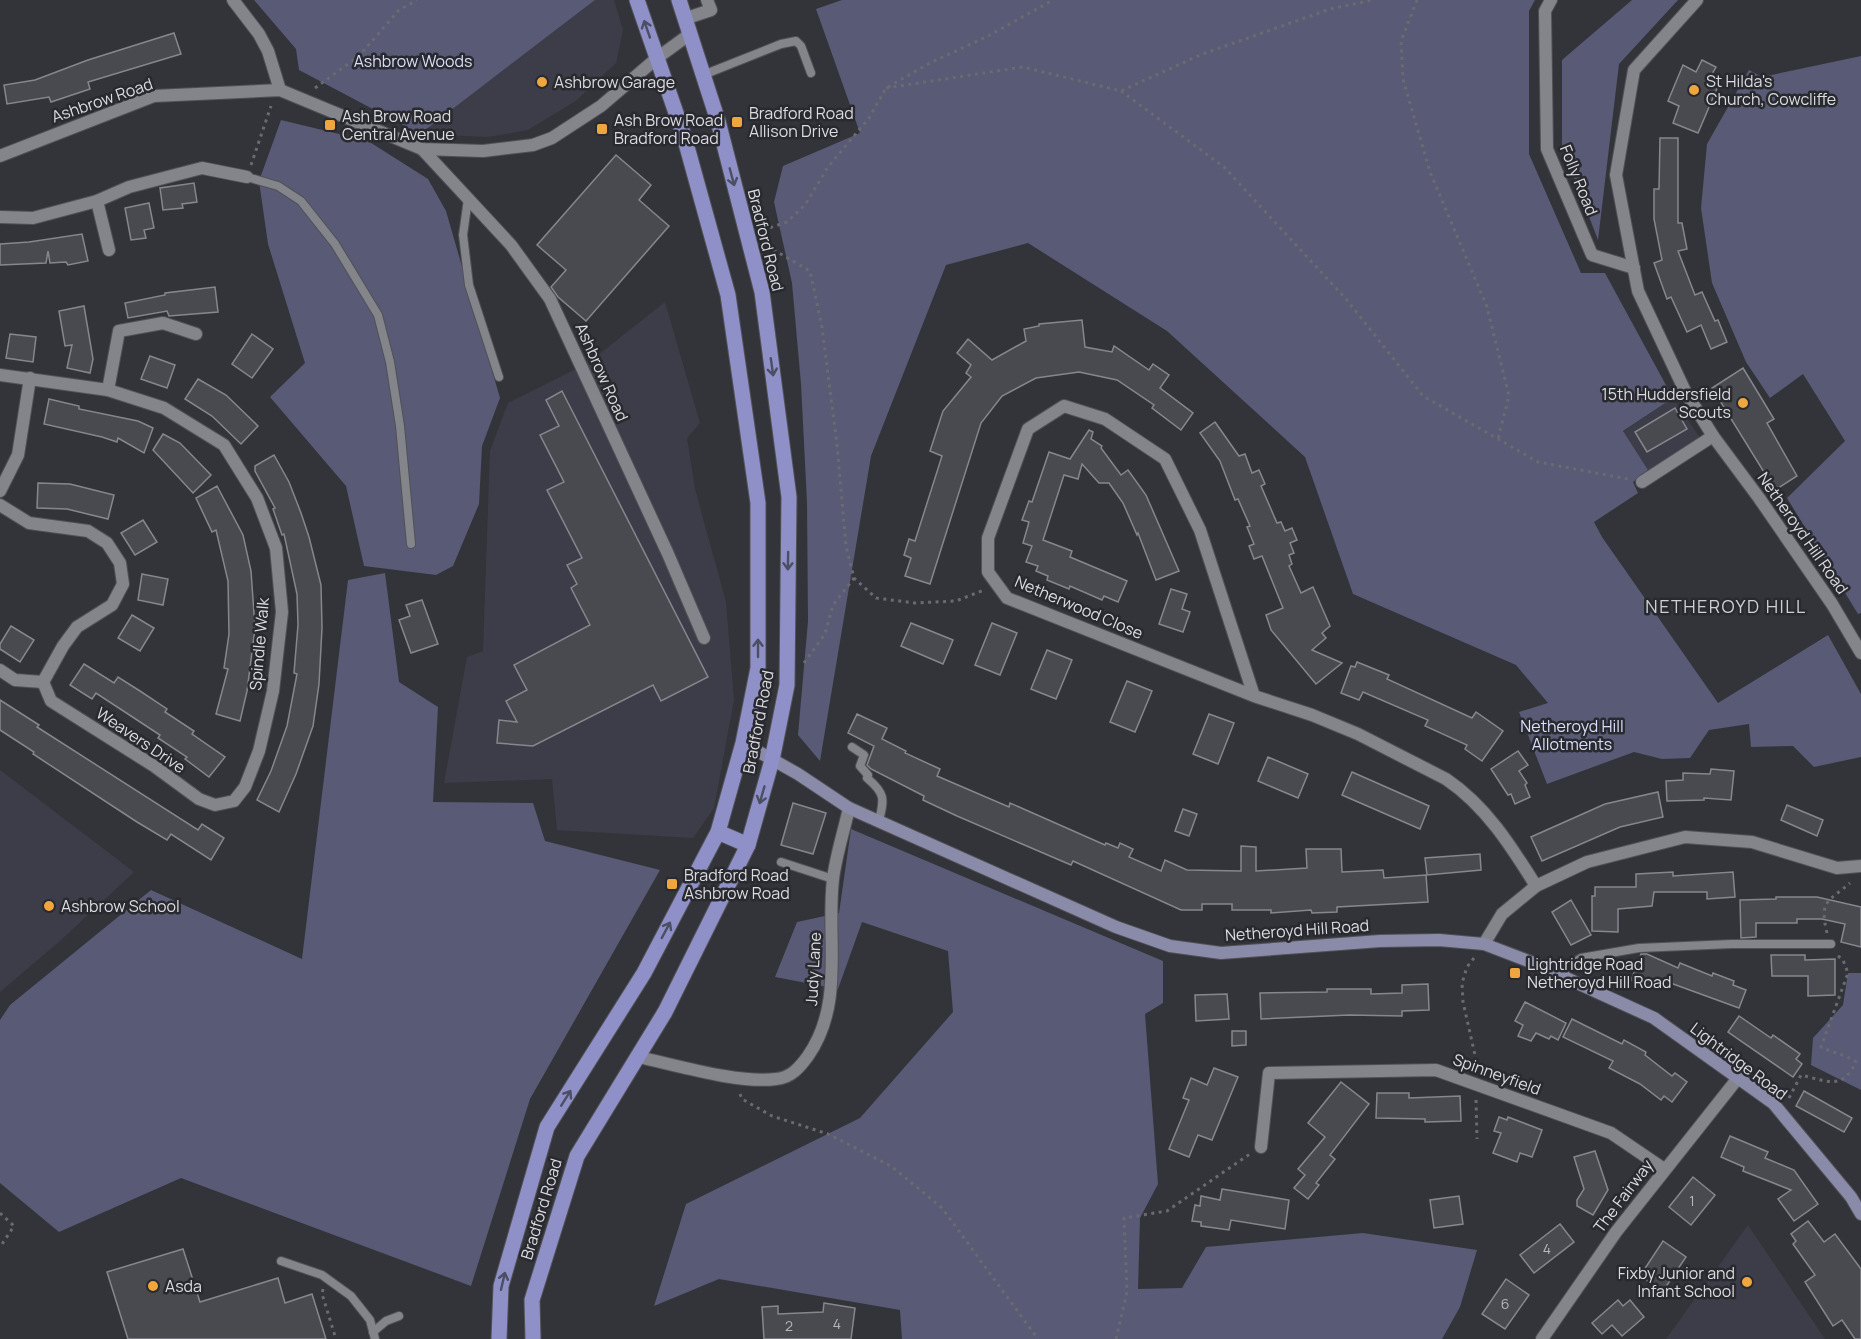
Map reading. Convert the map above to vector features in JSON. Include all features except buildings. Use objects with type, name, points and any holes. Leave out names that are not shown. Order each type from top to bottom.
[{"type":"main road","name":"Bradford Road","points":[[499,1339],[501,1286],[547,1127],[644,973],[718,832],[743,743],[758,668],[758,503],[728,295],[684,136],[637,0]]},
{"type":"main road","name":"Bradford Road","points":[[533,1339],[532,1300],[577,1156],[666,1012],[748,845],[772,760],[787,685],[789,497],[762,292],[718,121],[679,0]]},
{"type":"main road","points":[[718,832],[748,845]]},
{"type":"street","points":[[233,0],[259,34],[268,51],[279,90]]},
{"type":"street","points":[[684,19],[711,10],[707,0]]},
{"type":"street","name":"Folly Road","points":[[1551,0],[1545,10],[1547,148],[1592,255],[1634,268]]},
{"type":"street","name":"Netheroyd Hill Road","points":[[1697,0],[1634,70],[1616,175],[1638,291],[1685,391],[1713,436],[1766,507],[1832,604],[1861,653]]},
{"type":"street","name":"Ashbrow Road","points":[[0,156],[154,96],[279,90],[422,149],[483,151],[533,145],[552,138],[601,106],[657,58],[690,34]]},
{"type":"street","name":"Ashbrow Road","points":[[422,149],[511,245],[550,299],[668,554],[704,638]]},
{"type":"street","points":[[0,217],[33,218],[98,201],[129,187],[202,168],[247,177]]},
{"type":"street","points":[[98,201],[109,250]]},
{"type":"street","points":[[108,390],[119,330],[163,323],[196,334]]},
{"type":"street","name":"Spindle Walk","points":[[0,375],[108,390],[164,408],[224,445],[257,498],[276,548],[282,612],[273,691],[259,751],[245,787],[234,801]]},
{"type":"street","points":[[0,491],[18,455],[30,378]]},
{"type":"street","name":"Netherwood Close","points":[[1254,696],[1200,530],[1165,459],[1105,419],[1064,406],[1028,429],[988,538],[988,572],[1007,598],[1254,696],[1312,715],[1358,734],[1446,779],[1460,788],[1502,832],[1536,886]]},
{"type":"street","points":[[1642,482],[1713,436]]},
{"type":"street","points":[[0,505],[29,523],[88,531],[107,543],[120,563],[123,585],[112,605],[77,627],[63,646],[43,682],[15,680],[0,670]]},
{"type":"street","name":"Weavers Drive","points":[[43,682],[51,701],[154,766],[199,800],[215,805],[234,801]]},
{"type":"street","name":"Netheroyd Hill Road","points":[[743,743],[798,774],[849,808],[1116,927],[1170,946],[1221,952],[1380,941],[1439,940],[1484,944]]},
{"type":"street","name":"Judy Lane","points":[[638,1057],[729,1076],[776,1080],[788,1076],[801,1066],[825,1024],[830,998],[833,879],[849,808]]},
{"type":"street","points":[[1484,944],[1502,914],[1536,886],[1587,862],[1685,837],[1752,842],[1838,868],[1861,866]]},
{"type":"street","name":"Lightridge Road","points":[[1484,944],[1654,1018],[1773,1103],[1851,1197],[1861,1214]]},
{"type":"street","name":"Spinneyfield","points":[[1261,1147],[1269,1073],[1436,1070],[1611,1133],[1664,1169]]},
{"type":"street","name":"The Fairway","points":[[1542,1339],[1616,1232],[1738,1078]]},
{"type":"lane","points":[[703,75],[781,44],[796,41],[801,46],[811,73]]},
{"type":"lane","points":[[247,177],[278,186],[301,201],[336,244],[378,315],[390,362],[400,426],[411,544]]},
{"type":"lane","points":[[468,199],[463,235],[470,285],[499,377]]},
{"type":"lane","points":[[852,747],[864,755],[860,766],[868,775],[867,778],[883,795],[884,802],[879,821]]},
{"type":"lane","points":[[781,862],[833,879]]},
{"type":"lane","points":[[1562,976],[1570,965],[1581,958],[1639,948],[1732,944],[1831,944]]},
{"type":"lane","points":[[281,1261],[327,1279],[351,1296],[370,1320],[374,1335]]},
{"type":"lane","points":[[374,1335],[386,1321],[399,1316]]},
{"type":"path","points":[[302,99],[359,56],[399,10],[417,0]]},
{"type":"path","points":[[747,236],[787,222],[805,205],[828,167],[869,117],[886,88],[1053,0]]},
{"type":"path","points":[[1121,91],[1200,55],[1330,9],[1372,0]]},
{"type":"path","points":[[1417,0],[1401,41],[1403,79],[1430,172],[1487,308],[1509,396],[1498,439]]},
{"type":"path","points":[[886,88],[1023,67],[1121,91],[1224,167],[1346,299],[1423,396],[1538,462],[1642,482]]},
{"type":"path","points":[[247,177],[279,90]]},
{"type":"path","points":[[747,236],[791,258],[810,271],[822,327],[837,444],[846,546],[854,578],[876,598],[915,603],[956,601],[997,585]]},
{"type":"path","points":[[800,672],[825,634],[834,605],[854,578]]},
{"type":"path","points":[[1781,1113],[1801,1075],[1835,1083],[1849,1075],[1856,1062],[1846,1055],[1821,1047],[1848,973],[1843,960],[1833,952],[1825,925],[1824,906],[1829,897],[1852,880]]},
{"type":"path","points":[[1477,1139],[1475,1055],[1463,1002],[1462,983],[1467,968],[1484,944]]},
{"type":"path","points":[[729,1076],[742,1099],[772,1116],[828,1134],[891,1166],[942,1208],[1038,1339]]},
{"type":"path","points":[[1116,1339],[1127,1292],[1125,1218],[1167,1211],[1261,1147]]},
{"type":"path","points":[[0,1213],[14,1226],[0,1246]]},
{"type":"path","points":[[327,1279],[322,1294],[336,1339]]},
{"type":"shaded area","name":"Ashbrow Garage","points":[[595,0],[614,0],[623,30],[616,63],[577,100],[528,130],[488,137],[420,134]]},
{"type":"shaded area","points":[[665,302],[700,423],[687,438],[695,489],[726,602],[734,700],[714,808],[693,838],[557,830],[552,779],[444,783],[467,657],[483,651],[490,451],[508,403],[588,363]]},
{"type":"shaded area","points":[[1673,398],[1700,438],[1648,470],[1623,432]]},
{"type":"shaded area","name":"Ashbrow School","points":[[0,770],[134,872],[61,940],[0,992]]},
{"type":"shaded area","name":"Fixby Junior and Infant School","points":[[1748,1225],[1825,1339],[1666,1339]]},
{"type":"green space","name":"Ashbrow Woods","points":[[254,0],[595,0],[420,134],[299,70],[296,49]]},
{"type":"green space","name":"Netheroyd Hill Allotments","points":[[842,0],[1535,0],[1529,11],[1529,154],[1581,273],[1605,273],[1673,398],[1623,431],[1648,470],[1633,482],[1638,493],[1594,522],[1602,537],[1718,703],[1828,635],[1861,694],[1861,757],[1814,767],[1793,746],[1751,747],[1749,724],[1709,730],[1690,758],[1662,759],[1634,752],[1547,784],[1519,712],[1548,703],[1516,665],[1353,594],[1305,457],[1167,331],[1028,243],[946,265],[871,456],[820,761],[798,735],[808,621],[807,502],[801,384],[792,283],[774,202],[783,166],[860,133],[816,9]]},
{"type":"green space","points":[[1632,0],[1678,0],[1619,64],[1598,240],[1562,146],[1562,60]]},
{"type":"green space","points":[[1861,56],[1861,613],[1858,614],[1787,498],[1845,441],[1803,374],[1770,398],[1746,362],[1712,283],[1701,208],[1707,144],[1749,70],[1762,77]]},
{"type":"green space","points":[[281,120],[368,141],[428,179],[446,211],[500,398],[482,446],[479,504],[453,566],[436,575],[364,566],[346,486],[270,397],[305,363],[268,244],[259,181]]},
{"type":"green space","points":[[385,573],[399,682],[438,707],[433,802],[533,803],[545,841],[660,870],[530,1099],[471,1286],[181,1178],[59,1232],[0,1183],[0,1020],[10,1005],[151,890],[302,959],[348,580]]},
{"type":"green space","points":[[851,829],[1163,961],[1163,1003],[1145,1014],[1158,1184],[1140,1218],[1138,1289],[1182,1288],[1206,1247],[1363,1233],[1477,1250],[1460,1307],[1442,1339],[902,1339],[900,1310],[719,1279],[654,1306],[686,1204],[860,1118],[953,1012],[948,951],[862,922],[838,989],[775,977],[797,922],[839,913]]},
{"type":"green space","points":[[1848,973],[1861,973],[1861,1090],[1811,1065],[1813,1038],[1843,1005]]},
{"type":"place","name":"Ashbrow Garage","points":[[542,82]]},
{"type":"place","name":"St Hilda's Church, Cowcliffe","points":[[1694,90]]},
{"type":"place","name":"Bradford Road Allison Drive","points":[[737,122]]},
{"type":"place","name":"Ash Brow Road Central Avenue","points":[[330,125]]},
{"type":"place","name":"Ash Brow Road Bradford Road","points":[[602,129]]},
{"type":"place","name":"15th Huddersfield Scouts","points":[[1743,403]]},
{"type":"place","name":"Bradford Road Ashbrow Road","points":[[672,884]]},
{"type":"place","name":"Ashbrow School","points":[[49,906]]},
{"type":"place","name":"Lightridge Road Netheroyd Hill Road","points":[[1515,973]]},
{"type":"place","name":"Fixby Junior and Infant School","points":[[1747,1282]]},
{"type":"place","name":"Asda","points":[[153,1286]]},
{"type":"district","name":"NETHEROYD HILL","points":[[1726,607]]}]
